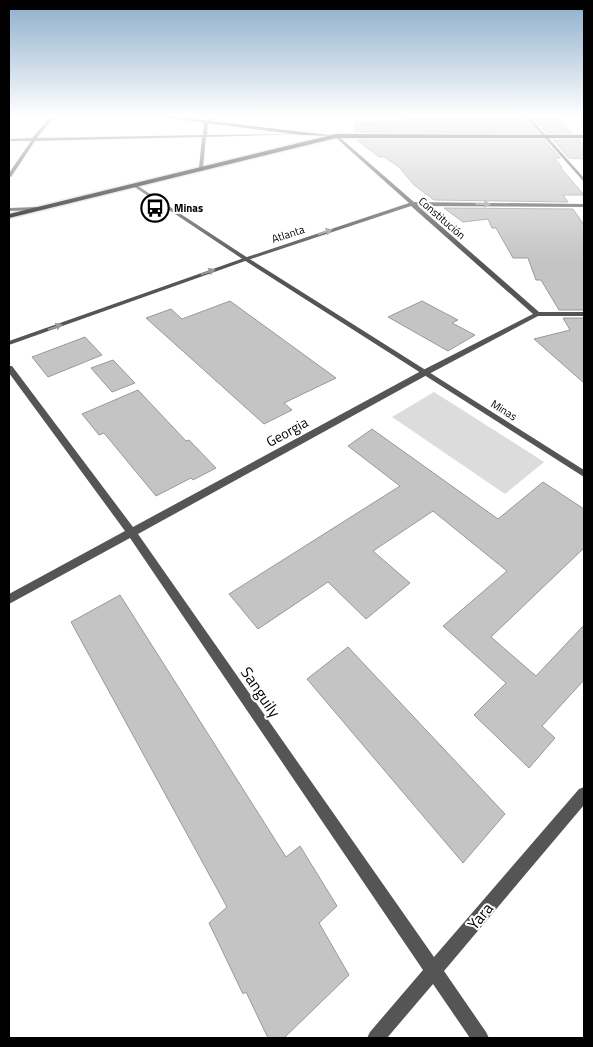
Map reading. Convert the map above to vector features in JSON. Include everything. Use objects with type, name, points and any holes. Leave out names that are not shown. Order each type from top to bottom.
[{"type":"main road","points":[[9,216],[213,165]]},
{"type":"street","points":[[9,176],[17,165]]},
{"type":"street","name":"Constitución","points":[[368,165],[537,314]]},
{"type":"street","points":[[570,165],[584,181]]},
{"type":"street","name":"Minas","points":[[135,185],[246,259],[584,474]]},
{"type":"street","name":"Atlanta","points":[[9,343],[246,259],[411,204],[584,205]]},
{"type":"street","points":[[9,210],[36,210]]},
{"type":"street","name":"Georgia","points":[[9,599],[424,373],[537,314],[584,314]]},
{"type":"street","name":"Sanguily","points":[[9,368],[132,533],[480,1038]]},
{"type":"street","name":"Yara","points":[[376,1038],[584,794]]},
{"type":"shaded area","points":[[434,392],[544,462],[505,494],[392,417]]},
{"type":"building","points":[[396,165],[560,165],[584,195],[563,195],[568,202],[434,200],[414,185]]},
{"type":"building","points":[[444,208],[573,209],[584,225],[584,310],[559,310],[541,280],[536,280],[528,258],[513,258],[496,228],[492,228],[488,219],[463,222]]},
{"type":"building","points":[[230,301],[336,378],[284,403],[292,410],[264,424],[146,318],[171,309],[182,319]]},
{"type":"building","points":[[422,301],[458,320],[452,323],[475,335],[448,351],[388,317]]},
{"type":"building","points":[[563,318],[584,318],[584,383],[534,339],[570,330]]},
{"type":"building","points":[[85,337],[102,355],[48,377],[32,357]]},
{"type":"building","points":[[113,360],[135,383],[112,392],[91,368]]},
{"type":"building","points":[[138,390],[186,441],[189,440],[216,468],[193,480],[191,478],[156,496],[104,433],[99,435],[82,414]]},
{"type":"building","points":[[372,429],[498,519],[543,482],[584,509],[584,548],[491,637],[536,676],[584,625],[584,680],[542,726],[555,738],[529,768],[474,715],[506,683],[443,626],[507,571],[433,511],[373,551],[410,583],[366,619],[328,582],[258,629],[229,594],[400,486],[348,446]]},
{"type":"building","points":[[120,595],[286,857],[300,846],[337,906],[319,923],[349,975],[284,1038],[268,1038],[246,992],[243,994],[209,923],[227,907],[71,622]]},
{"type":"building","points":[[348,647],[505,814],[463,863],[307,679]]},
{"type":"place","name":"Minas","points":[[155,208]]}]
